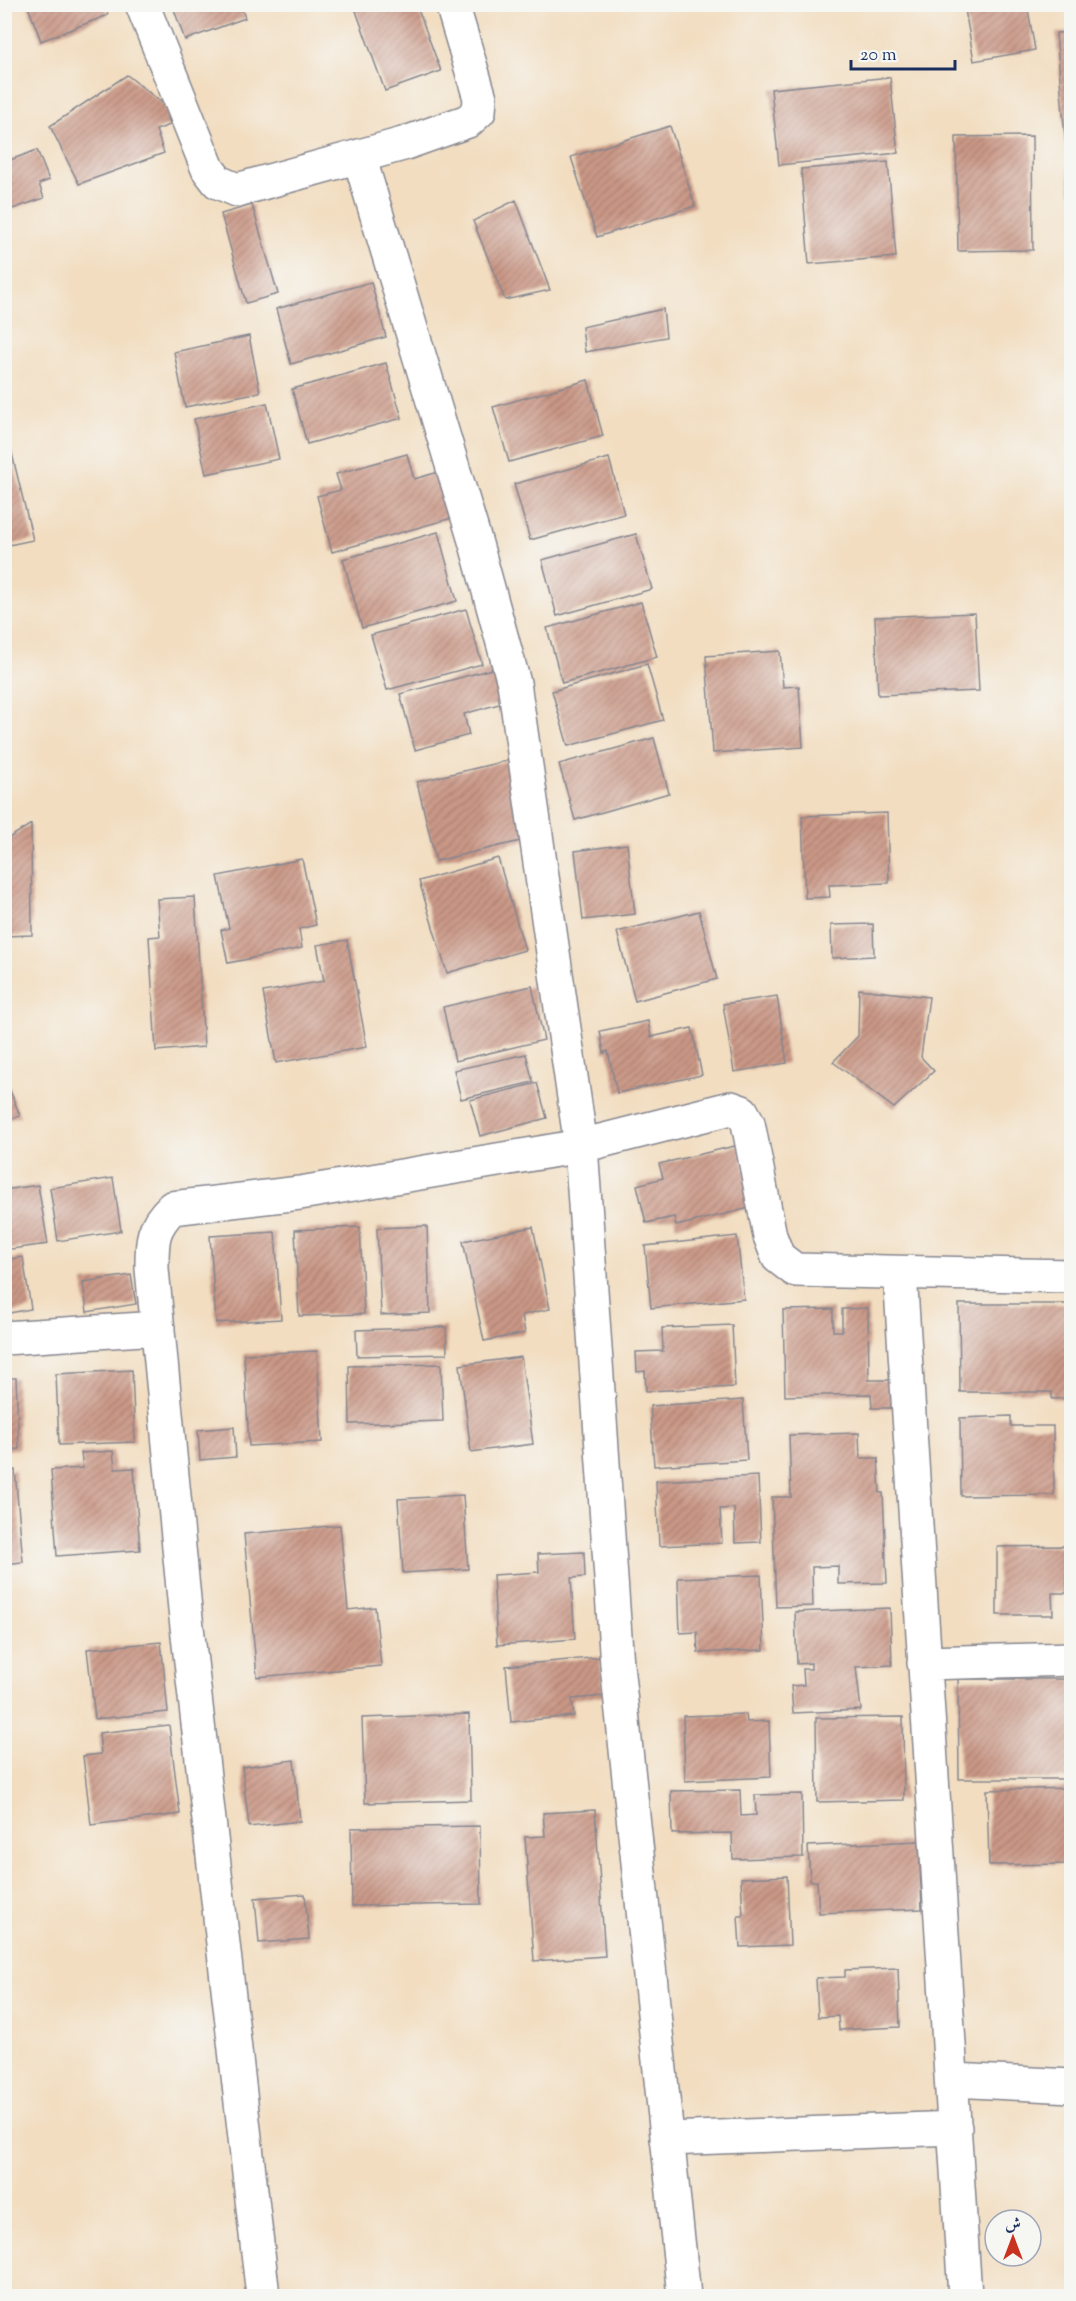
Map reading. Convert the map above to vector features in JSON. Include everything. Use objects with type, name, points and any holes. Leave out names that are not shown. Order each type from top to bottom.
[{"type":"street","points":[[142,4],[208,170],[218,182],[237,190],[359,156],[468,121],[479,111],[480,98],[452,4]]},
{"type":"street","points":[[359,156],[476,544],[514,683],[581,1146],[616,1653],[684,2296]]},
{"type":"street","points":[[263,2296],[185,1609],[158,1328],[152,1240],[159,1220],[172,1208],[300,1193],[581,1146],[731,1108],[742,1112],[748,1123],[770,1236],[778,1257],[795,1270],[1071,1276]]},
{"type":"street","points":[[900,1273],[965,2296]]},
{"type":"street","points":[[4,1338],[158,1328]]},
{"type":"street","points":[[924,1663],[1071,1659]]},
{"type":"street","points":[[953,2080],[1071,2086]]},
{"type":"street","points":[[666,2139],[955,2128]]},
{"type":"building","points":[[27,4],[104,4],[108,15],[41,41]]},
{"type":"building","points":[[172,4],[240,4],[245,18],[185,40]]},
{"type":"building","points":[[373,4],[416,4],[441,71],[385,91],[356,11]]},
{"type":"building","points":[[964,4],[1027,4],[1035,50],[974,61]]},
{"type":"building","points":[[1072,32],[1072,194],[1070,194],[1056,33]]},
{"type":"building","points":[[127,75],[166,106],[170,125],[156,130],[164,153],[79,184],[50,126]]},
{"type":"building","points":[[890,77],[898,153],[779,165],[771,89]]},
{"type":"building","points":[[670,126],[695,206],[597,237],[571,157]]},
{"type":"building","points":[[1032,136],[1033,250],[958,251],[956,137]]},
{"type":"building","points":[[4,145],[10,160],[37,150],[49,180],[39,184],[44,198],[4,212]]},
{"type":"building","points":[[888,162],[896,257],[809,264],[801,169]]},
{"type":"building","points":[[516,200],[550,290],[505,300],[473,221]]},
{"type":"building","points":[[252,205],[278,294],[246,303],[221,214]]},
{"type":"building","points":[[371,282],[386,337],[291,364],[276,309]]},
{"type":"building","points":[[663,309],[666,337],[585,352],[582,327]]},
{"type":"building","points":[[249,336],[260,392],[185,407],[174,352]]},
{"type":"building","points":[[386,363],[402,418],[307,444],[292,389]]},
{"type":"building","points":[[588,380],[603,436],[509,462],[493,407]]},
{"type":"building","points":[[267,403],[279,459],[206,474],[194,419]]},
{"type":"building","points":[[4,421],[33,540],[4,546]]},
{"type":"building","points":[[407,454],[414,479],[439,472],[452,518],[332,552],[317,496],[341,490],[336,474]]},
{"type":"building","points":[[609,458],[624,514],[530,540],[514,484]]},
{"type":"building","points":[[438,532],[457,601],[362,628],[343,559]]},
{"type":"building","points":[[636,534],[652,589],[557,616],[542,560]]},
{"type":"building","points":[[641,602],[657,657],[562,683],[547,628]]},
{"type":"building","points":[[466,609],[482,664],[387,690],[371,635]]},
{"type":"building","points":[[975,613],[979,691],[878,695],[875,617]]},
{"type":"building","points":[[780,651],[783,687],[799,686],[803,747],[713,753],[706,656]]},
{"type":"building","points":[[647,664],[663,720],[568,746],[552,691]]},
{"type":"building","points":[[503,666],[513,700],[464,714],[469,735],[415,750],[400,694]]},
{"type":"building","points":[[654,738],[669,793],[575,820],[559,764]]},
{"type":"building","points":[[510,760],[529,839],[436,861],[417,782]]},
{"type":"building","points":[[887,813],[889,883],[829,885],[830,897],[805,898],[802,816]]},
{"type":"building","points":[[31,824],[32,935],[4,936],[4,841]]},
{"type":"building","points":[[627,844],[635,914],[583,920],[575,851]]},
{"type":"building","points":[[498,858],[525,950],[447,973],[419,881]]},
{"type":"building","points":[[302,859],[316,925],[299,929],[302,948],[228,963],[221,930],[229,928],[218,876]]},
{"type":"building","points":[[195,897],[204,1047],[156,1051],[149,937],[160,936],[157,899]]},
{"type":"building","points":[[699,911],[717,979],[635,1001],[617,932]]},
{"type":"building","points":[[873,924],[874,956],[832,958],[831,925]]},
{"type":"building","points":[[347,940],[367,1047],[276,1063],[263,992],[324,981],[317,945]]},
{"type":"building","points":[[532,986],[544,1040],[455,1061],[443,1007]]},
{"type":"building","points":[[859,989],[929,997],[921,1057],[934,1071],[894,1108],[833,1062],[858,1036]]},
{"type":"building","points":[[777,996],[787,1063],[734,1072],[723,1004]]},
{"type":"building","points":[[648,1021],[651,1037],[692,1028],[702,1075],[617,1093],[608,1051],[604,1053],[600,1031]]},
{"type":"building","points":[[526,1054],[533,1082],[461,1099],[454,1070]]},
{"type":"building","points":[[4,1075],[20,1116],[4,1121]]},
{"type":"building","points":[[537,1083],[547,1118],[480,1136],[470,1100]]},
{"type":"building","points":[[739,1145],[754,1207],[676,1226],[674,1217],[646,1223],[637,1185],[663,1178],[659,1164]]},
{"type":"building","points":[[113,1178],[121,1231],[58,1241],[50,1188]]},
{"type":"building","points":[[38,1185],[48,1244],[4,1250],[4,1190]]},
{"type":"building","points":[[427,1226],[430,1313],[381,1315],[377,1228]]},
{"type":"building","points":[[360,1227],[364,1314],[299,1316],[295,1230]]},
{"type":"building","points":[[533,1227],[550,1309],[522,1315],[525,1333],[484,1341],[463,1241]]},
{"type":"building","points":[[275,1232],[281,1319],[216,1323],[210,1236]]},
{"type":"building","points":[[737,1236],[744,1299],[651,1308],[645,1246]]},
{"type":"building","points":[[23,1257],[31,1309],[4,1314],[4,1260]]},
{"type":"building","points":[[131,1275],[136,1304],[87,1312],[83,1282]]},
{"type":"building","points":[[959,1304],[1072,1304],[1072,1398],[1052,1399],[1052,1392],[960,1392]]},
{"type":"building","points":[[868,1308],[869,1380],[899,1380],[900,1408],[872,1408],[871,1394],[785,1396],[783,1310],[833,1309],[833,1331],[842,1331],[842,1309]]},
{"type":"building","points":[[732,1325],[735,1387],[646,1391],[645,1371],[637,1372],[636,1352],[663,1351],[662,1328]]},
{"type":"building","points":[[446,1327],[447,1354],[357,1356],[356,1330]]},
{"type":"building","points":[[317,1351],[322,1442],[249,1446],[244,1354]]},
{"type":"building","points":[[521,1357],[533,1444],[471,1452],[460,1365]]},
{"type":"building","points":[[441,1364],[443,1421],[350,1424],[349,1366]]},
{"type":"building","points":[[132,1370],[135,1442],[59,1445],[56,1374]]},
{"type":"building","points":[[4,1378],[16,1378],[19,1449],[4,1450]]},
{"type":"building","points":[[743,1400],[747,1460],[654,1466],[650,1406]]},
{"type":"building","points":[[1011,1416],[1011,1426],[1053,1426],[1054,1495],[961,1496],[960,1418]]},
{"type":"building","points":[[234,1427],[236,1457],[200,1460],[198,1430]]},
{"type":"building","points":[[859,1433],[860,1458],[878,1458],[880,1493],[883,1493],[887,1583],[838,1584],[838,1566],[812,1567],[813,1606],[776,1607],[772,1497],[791,1497],[789,1435]]},
{"type":"building","points":[[113,1451],[115,1469],[134,1468],[140,1550],[57,1556],[51,1470],[83,1468],[81,1453]]},
{"type":"building","points":[[15,1470],[23,1562],[4,1564],[4,1471]]},
{"type":"building","points":[[758,1476],[761,1542],[735,1543],[734,1508],[720,1509],[722,1543],[659,1546],[656,1481]]},
{"type":"building","points":[[463,1495],[468,1569],[403,1573],[398,1499]]},
{"type":"building","points":[[340,1525],[348,1610],[375,1607],[381,1666],[257,1677],[244,1534]]},
{"type":"building","points":[[1067,1546],[1067,1593],[1052,1593],[1053,1615],[997,1615],[997,1547]]},
{"type":"building","points":[[584,1552],[585,1577],[571,1578],[575,1639],[497,1645],[493,1575],[539,1572],[538,1554]]},
{"type":"building","points":[[761,1575],[764,1650],[698,1653],[697,1632],[680,1633],[678,1578]]},
{"type":"building","points":[[890,1608],[892,1665],[856,1667],[861,1710],[793,1713],[791,1686],[804,1685],[803,1669],[811,1669],[811,1663],[797,1664],[795,1612]]},
{"type":"building","points":[[161,1642],[168,1712],[95,1719],[87,1649]]},
{"type":"building","points":[[600,1657],[604,1696],[572,1699],[574,1716],[511,1722],[506,1666]]},
{"type":"building","points":[[958,1679],[1072,1679],[1072,1779],[959,1779]]},
{"type":"building","points":[[469,1714],[471,1800],[365,1803],[362,1718]]},
{"type":"building","points":[[746,1714],[747,1722],[769,1721],[771,1777],[685,1781],[683,1716]]},
{"type":"building","points":[[903,1717],[904,1800],[817,1802],[816,1718]]},
{"type":"building","points":[[169,1725],[180,1814],[91,1825],[83,1756],[101,1754],[99,1733]]},
{"type":"building","points":[[294,1760],[300,1821],[249,1827],[242,1767]]},
{"type":"building","points":[[1072,1788],[1072,1864],[989,1865],[987,1790]]},
{"type":"building","points":[[740,1790],[741,1816],[756,1815],[755,1795],[802,1794],[803,1857],[733,1859],[732,1833],[672,1834],[671,1791]]},
{"type":"building","points":[[595,1810],[605,1956],[534,1961],[525,1837],[545,1836],[543,1813]]},
{"type":"building","points":[[480,1826],[481,1904],[352,1906],[351,1828]]},
{"type":"building","points":[[919,1841],[922,1909],[819,1913],[817,1881],[810,1881],[808,1846]]},
{"type":"building","points":[[787,1876],[790,1945],[740,1947],[738,1916],[743,1916],[741,1878]]},
{"type":"building","points":[[305,1894],[309,1939],[259,1943],[255,1898]]},
{"type":"building","points":[[898,1968],[900,2027],[839,2030],[838,2016],[818,2017],[816,1978],[845,1977],[845,1970]]}]
